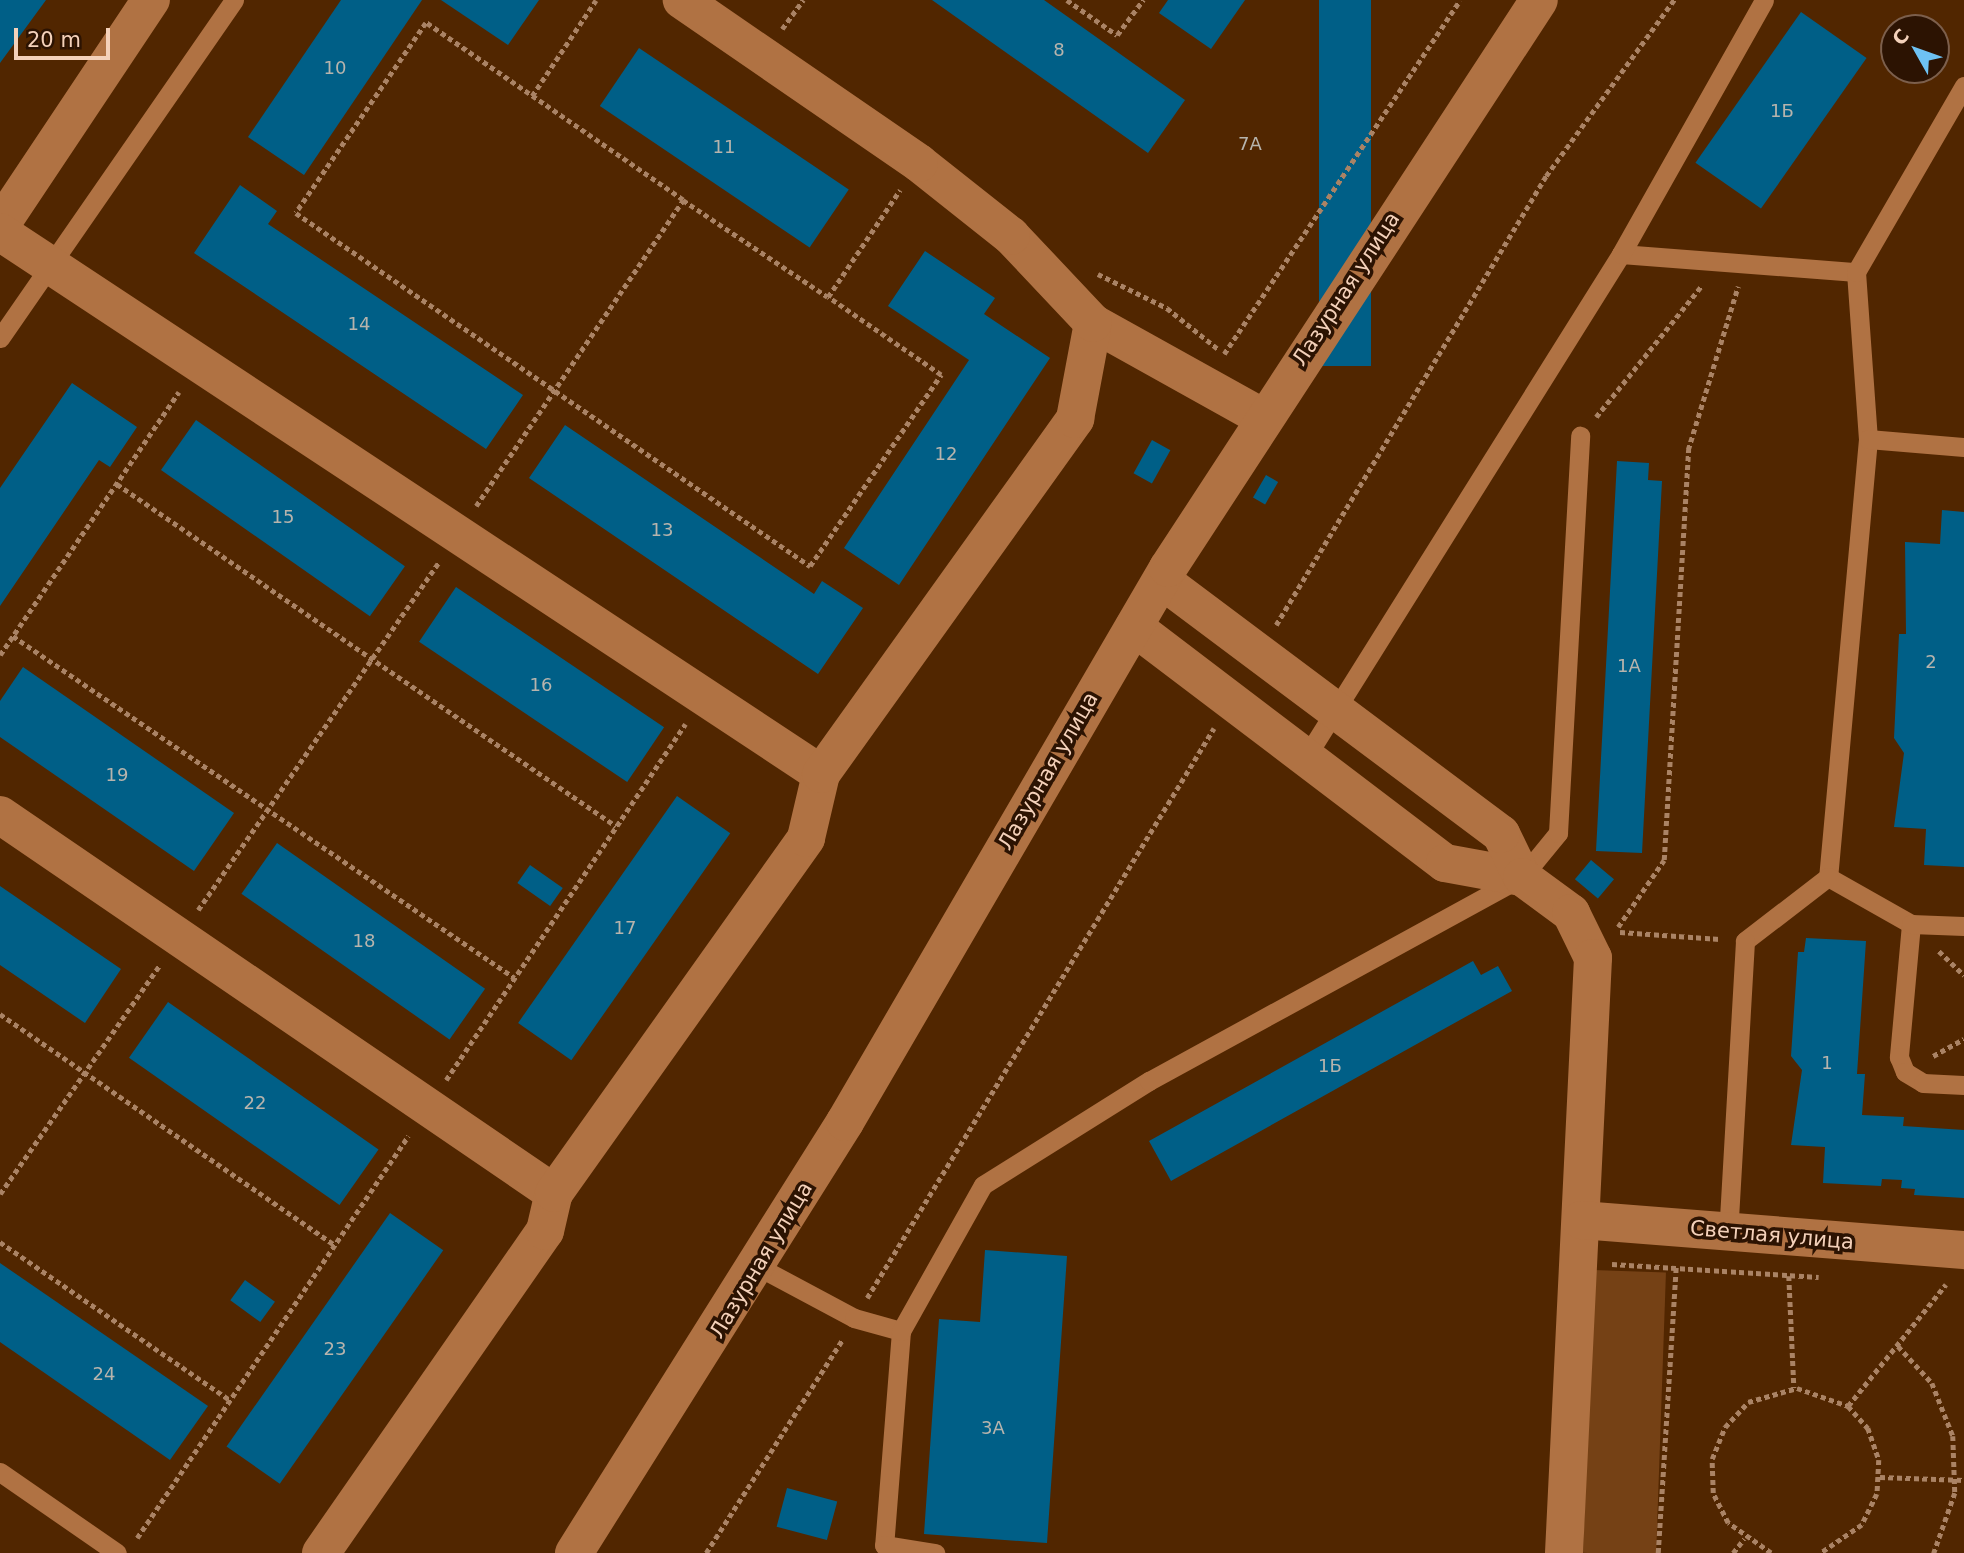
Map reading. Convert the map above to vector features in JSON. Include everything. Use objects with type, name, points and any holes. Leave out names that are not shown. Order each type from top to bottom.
[{"type":"street","points":[[0,226],[151,0]]},
{"type":"street","points":[[682,0],[919,163],[1010,236],[1093,323],[1262,418]]},
{"type":"street","name":"Лазурная улица","points":[[574,1553],[757,1266],[1161,580],[1262,418],[1539,0]]},
{"type":"street","points":[[0,232],[821,774]]},
{"type":"street","points":[[321,1553],[545,1231],[554,1193],[806,838],[821,774],[1074,419],[1093,323]]},
{"type":"street","points":[[1161,580],[1339,709],[1501,834],[1522,877]]},
{"type":"street","points":[[1134,626],[1445,863],[1522,877],[1571,913],[1593,958],[1564,1553]]},
{"type":"street","points":[[0,815],[554,1193]]},
{"type":"street","name":"Светлая улица","points":[[1581,1220],[1728,1232],[1956,1267]]},
{"type":"lane","points":[[0,338],[234,0]]},
{"type":"lane","points":[[1306,757],[1339,709],[1620,254],[1764,0]]},
{"type":"lane","points":[[1728,1232],[1745,941],[1828,877],[1868,439],[1856,272],[1964,86]]},
{"type":"lane","points":[[1620,254],[1856,272]]},
{"type":"lane","points":[[935,1553],[884,1545],[901,1331],[983,1185],[1149,1081],[1522,877],[1558,833],[1580,436]]},
{"type":"lane","points":[[1868,439],[1964,447]]},
{"type":"lane","points":[[1828,877],[1911,924],[1964,926]]},
{"type":"lane","points":[[1911,924],[1899,1057],[1905,1072],[1923,1083],[1964,1085]]},
{"type":"lane","points":[[757,1266],[854,1318],[901,1331]]},
{"type":"lane","points":[[0,1472],[117,1553]]},
{"type":"path","points":[[533,96],[596,0]]},
{"type":"path","points":[[774,41],[803,0]]},
{"type":"path","points":[[1067,0],[1117,35],[1143,0]]},
{"type":"path","points":[[1224,354],[1460,0]]},
{"type":"path","points":[[1260,652],[1546,176],[1674,0]]},
{"type":"path","points":[[426,23],[683,200],[941,375],[810,566],[296,213],[426,23]]},
{"type":"path","points":[[828,298],[919,163]]},
{"type":"path","points":[[0,1194],[372,659],[683,200]]},
{"type":"path","points":[[1580,436],[1720,261]]},
{"type":"path","points":[[1613,946],[1614,932],[1664,860],[1688,450],[1745,262]]},
{"type":"path","points":[[1129,287],[1167,308]]},
{"type":"path","points":[[0,655],[198,365]]},
{"type":"path","points":[[117,484],[616,826]]},
{"type":"path","points":[[13,636],[515,978]]},
{"type":"path","points":[[706,1553],[805,1407],[854,1318],[1231,700]]},
{"type":"path","points":[[1614,932],[1745,941]]},
{"type":"path","points":[[0,1014],[335,1245]]},
{"type":"path","points":[[0,1242],[230,1400]]},
{"type":"path","points":[[1658,1553],[1676,1266]]},
{"type":"path","points":[[1848,1406],[1898,1346],[1956,1267]]},
{"type":"path","points":[[1789,1276],[1794,1388]]},
{"type":"path","points":[[1898,1346],[1941,1400],[1953,1436],[1956,1480],[1934,1553]]},
{"type":"path","points":[[1771,1553],[1744,1539],[1713,1493],[1717,1442],[1748,1402],[1794,1388],[1822,1392],[1848,1406],[1875,1444],[1880,1477],[1862,1525],[1821,1553]]},
{"type":"path","points":[[1880,1477],[1964,1480]]},
{"type":"path","points":[[1732,1553],[1744,1539]]},
{"type":"shaded area","points":[[1593,1270],[1666,1273],[1656,1553],[1583,1553]]},
{"type":"building","points":[[0,0],[46,0],[0,63]]},
{"type":"building","points":[[341,0],[422,0],[304,175],[248,137]]},
{"type":"building","points":[[441,0],[539,0],[508,45]]},
{"type":"building","points":[[932,0],[1044,0],[1185,100],[1148,153]]},
{"type":"building","points":[[1168,0],[1245,0],[1211,49],[1159,13]]},
{"type":"building","points":[[1319,0],[1371,0],[1371,366],[1319,366]]},
{"type":"building","points":[[1801,12],[1867,58],[1761,209],[1695,163]]},
{"type":"building","points":[[639,48],[849,189],[810,248],[600,106]]},
{"type":"building","points":[[240,185],[277,211],[268,224],[523,395],[486,449],[194,253]]},
{"type":"building","points":[[925,251],[995,298],[984,314],[1050,358],[899,585],[844,548],[969,360],[888,306]]},
{"type":"building","points":[[72,383],[137,427],[110,467],[99,460],[0,606],[0,488]]},
{"type":"building","points":[[196,420],[405,566],[370,616],[161,470]]},
{"type":"building","points":[[565,425],[814,594],[822,581],[863,608],[818,674],[529,478]]},
{"type":"building","points":[[1152,440],[1170,450],[1152,483],[1134,473]]},
{"type":"building","points":[[1617,461],[1649,463],[1648,480],[1662,481],[1642,853],[1596,851]]},
{"type":"building","points":[[1266,475],[1278,482],[1265,505],[1253,498]]},
{"type":"building","points":[[1942,510],[1964,512],[1964,867],[1924,865],[1926,829],[1894,827],[1904,753],[1894,738],[1899,634],[1906,634],[1905,542],[1940,544]]},
{"type":"building","points":[[456,587],[664,727],[627,782],[419,642]]},
{"type":"building","points":[[23,667],[234,813],[194,871],[0,737],[0,701]]},
{"type":"building","points":[[677,796],[730,833],[571,1060],[518,1023]]},
{"type":"building","points":[[277,843],[485,989],[450,1039],[241,894]]},
{"type":"building","points":[[1591,860],[1614,879],[1598,898],[1575,879]]},
{"type":"building","points":[[530,865],[563,888],[550,906],[517,883]]},
{"type":"building","points":[[0,886],[121,969],[85,1023],[0,965]]},
{"type":"building","points":[[1806,938],[1866,941],[1857,1074],[1865,1074],[1862,1115],[1904,1117],[1903,1126],[1964,1130],[1964,1198],[1914,1195],[1915,1189],[1901,1188],[1902,1180],[1882,1179],[1881,1186],[1823,1183],[1825,1147],[1791,1145],[1802,1070],[1791,1056],[1798,952],[1804,952]]},
{"type":"building","points":[[1473,961],[1481,975],[1498,966],[1512,991],[1171,1181],[1149,1141]]},
{"type":"building","points":[[168,1002],[379,1149],[340,1205],[129,1058]]},
{"type":"building","points":[[390,1213],[443,1250],[280,1484],[227,1446]]},
{"type":"building","points":[[985,1250],[1067,1256],[1047,1543],[924,1534],[939,1319],[980,1322]]},
{"type":"building","points":[[0,1263],[208,1406],[170,1460],[0,1342]]},
{"type":"building","points":[[245,1280],[275,1302],[260,1322],[230,1300]]},
{"type":"building","points":[[787,1488],[837,1501],[827,1540],[777,1527]]}]
